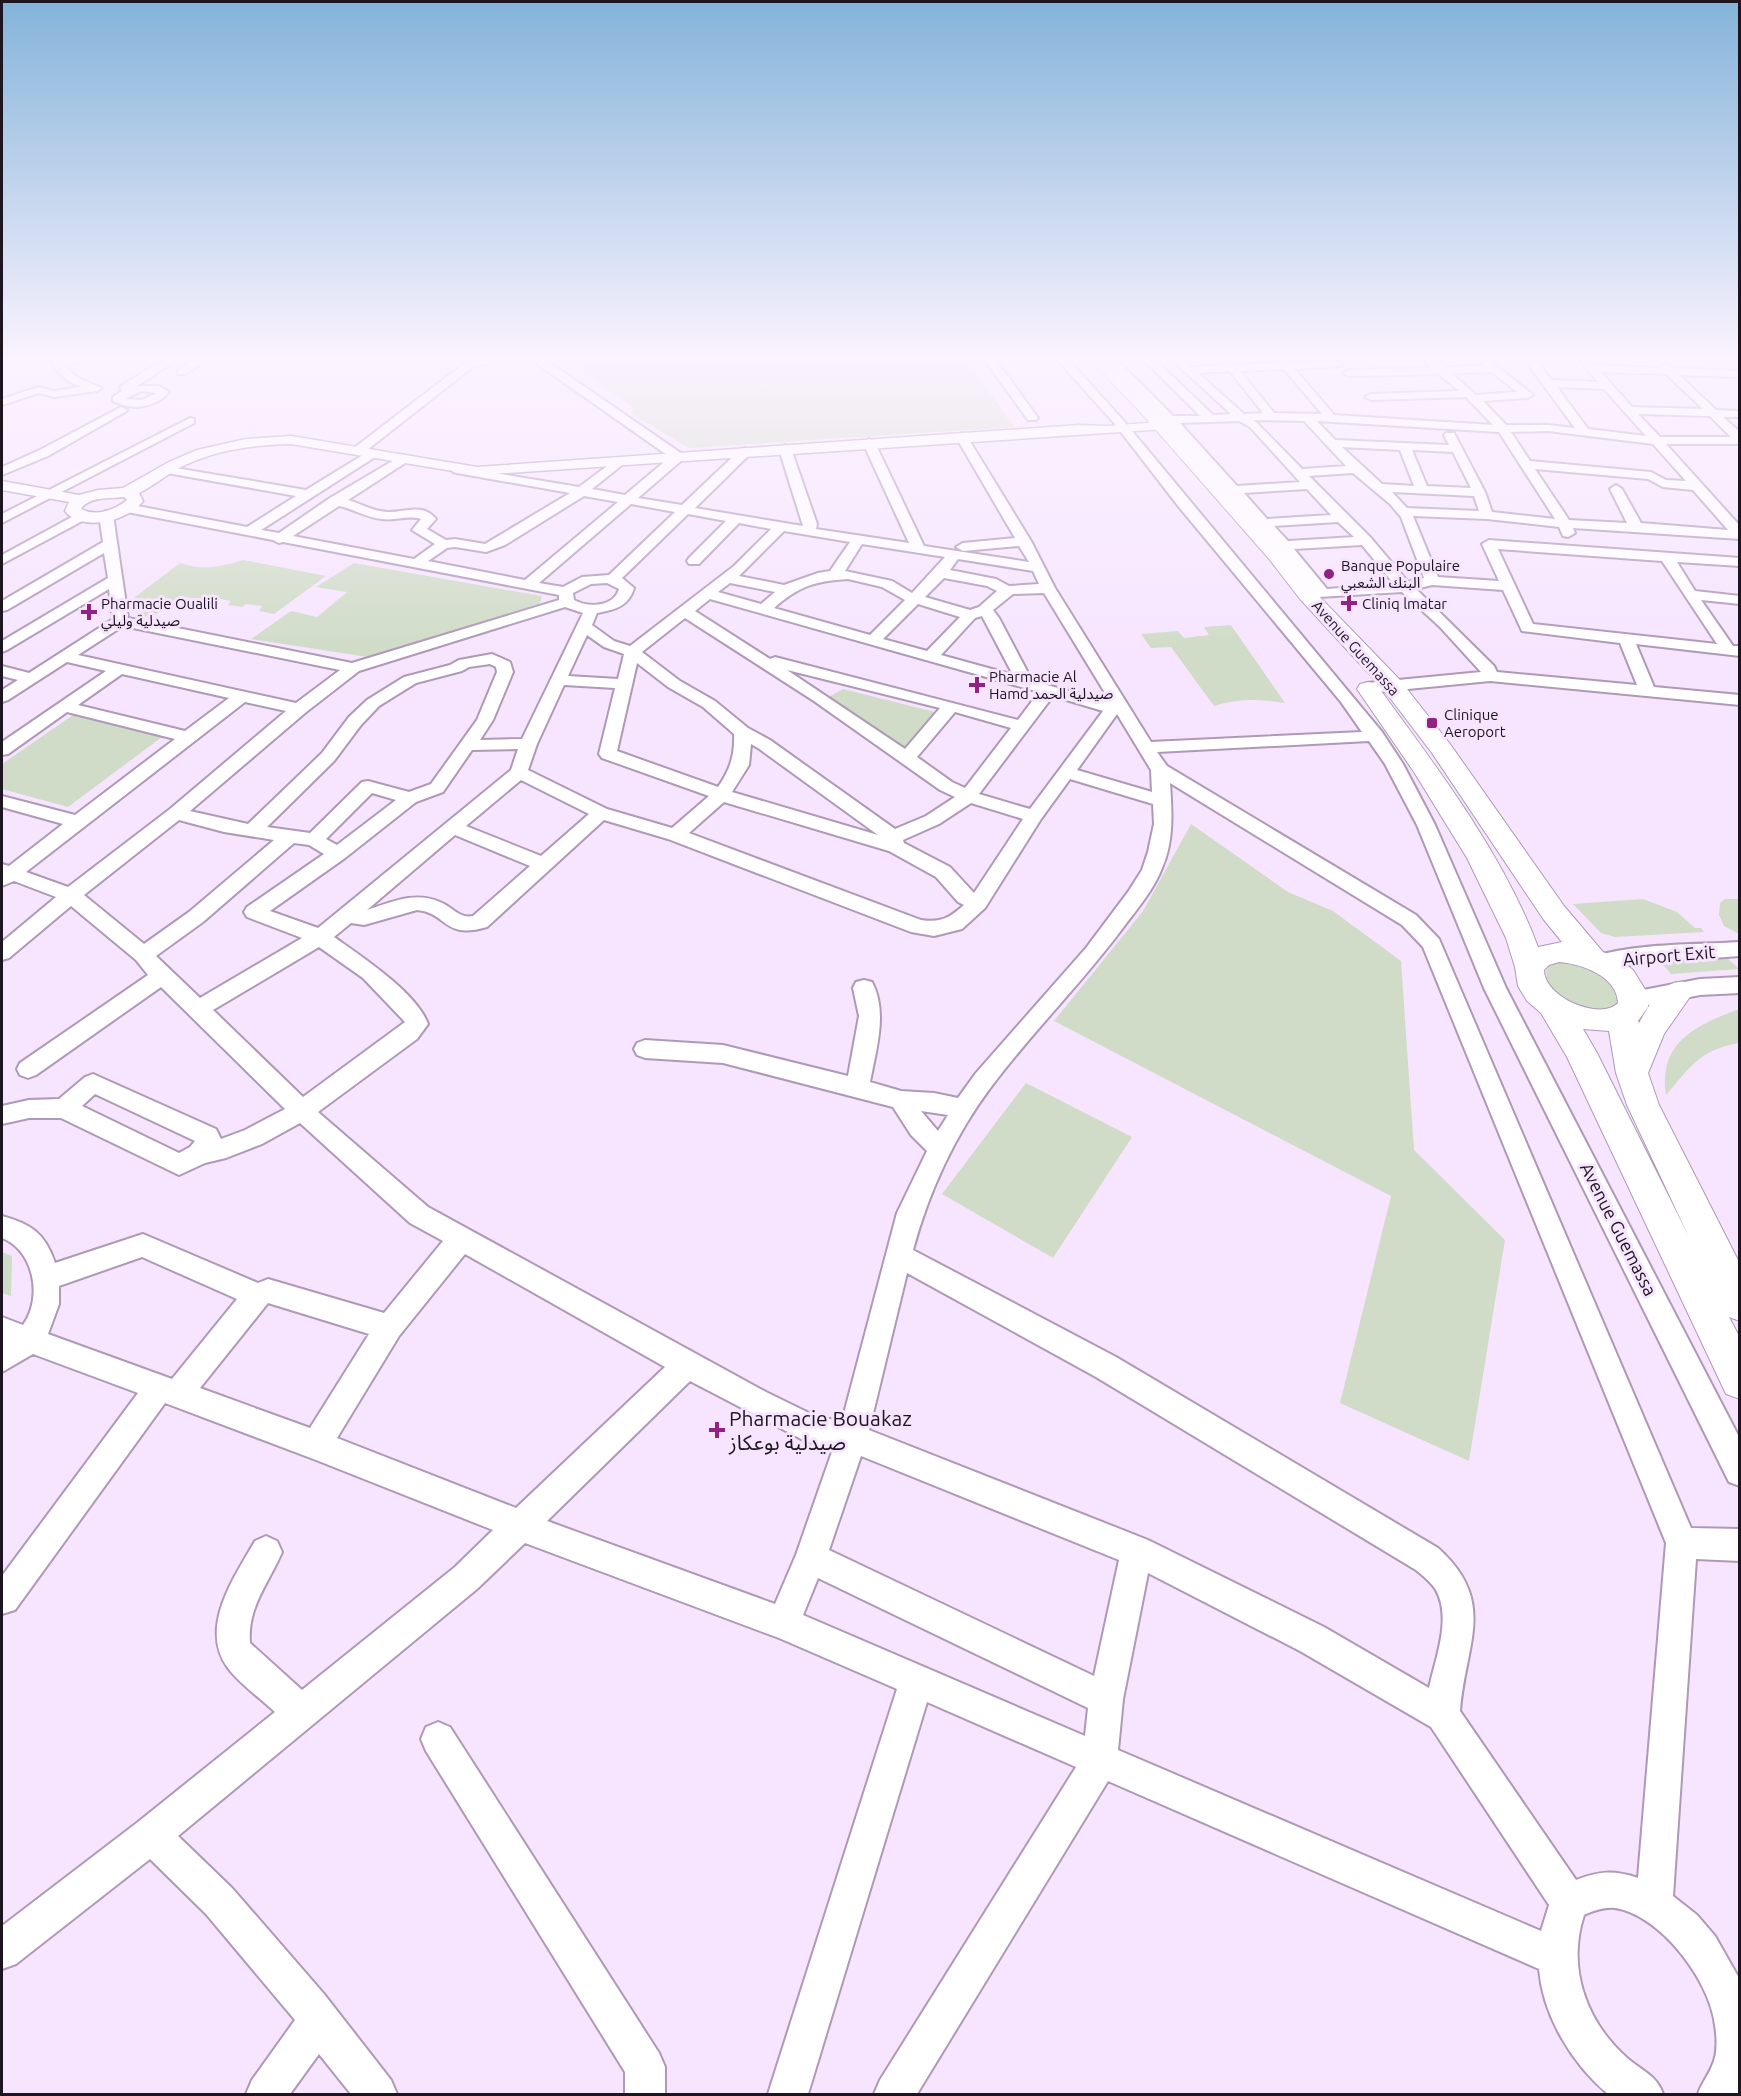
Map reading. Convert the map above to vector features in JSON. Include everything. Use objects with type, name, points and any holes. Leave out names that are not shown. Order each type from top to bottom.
[{"type":"main road","name":"Avenue Guemassa","points":[[1178,454],[1379,687],[1441,749],[1548,905],[1596,960]]},
{"type":"main road","name":"Avenue Guemassa","points":[[1180,454],[1315,594],[1379,687],[1405,739],[1469,840],[1512,917],[1530,967]]},
{"type":"main road","points":[[1740,1304],[1643,1105],[1632,1072],[1627,1008],[1630,991],[1621,977],[1596,960],[1573,953],[1553,952],[1539,957],[1530,967],[1529,978],[1532,986],[1552,1006],[1581,1053],[1740,1380]]},
{"type":"main road","points":[[1632,1072],[1649,1029],[1679,991]]},
{"type":"main road","points":[[1552,1006],[1564,1013],[1586,1020],[1606,1022],[1627,1008]]},
{"type":"street","points":[[2,471],[42,454]]},
{"type":"street","points":[[2,519],[128,454]]},
{"type":"street","points":[[106,515],[167,469],[204,454]]},
{"type":"street","points":[[248,532],[308,494],[363,454]]},
{"type":"street","points":[[368,454],[579,493],[1039,568]]},
{"type":"street","points":[[673,454],[678,457]]},
{"type":"street","points":[[457,469],[492,470],[720,454]]},
{"type":"street","points":[[612,579],[742,454]]},
{"type":"street","points":[[787,454],[810,524],[809,531]]},
{"type":"street","points":[[875,454],[924,549]]},
{"type":"street","points":[[783,1623],[811,1558],[852,1438],[910,1213],[940,1148],[963,1108],[984,1079],[1093,953],[1135,897],[1152,870],[1158,852],[1162,824],[1160,770],[1148,747],[1115,704],[1105,679],[1048,588],[1024,541],[972,454]]},
{"type":"street","name":"Avenue Guemassa","points":[[1173,454],[1376,736],[1419,811],[1495,988],[1740,1471]]},
{"type":"street","points":[[1188,454],[1232,490],[1284,544],[1315,594],[1405,587],[1432,581],[1508,586]]},
{"type":"street","points":[[1281,454],[1341,518],[1366,541],[1405,587],[1488,669],[1490,676]]},
{"type":"street","points":[[1342,454],[1356,469],[1395,501],[1403,512],[1432,581]]},
{"type":"street","points":[[1407,454],[1420,488]]},
{"type":"street","points":[[1459,454],[1479,492],[1487,515]]},
{"type":"street","points":[[1518,454],[1565,524],[1573,550]]},
{"type":"street","points":[[1667,454],[1740,535]]},
{"type":"street","points":[[529,584],[678,457]]},
{"type":"street","points":[[279,539],[401,460]]},
{"type":"street","points":[[416,564],[442,544],[492,546],[579,493],[618,462]]},
{"type":"street","points":[[1524,464],[1649,475],[1663,483],[1695,486]]},
{"type":"street","points":[[167,469],[308,494]]},
{"type":"street","points":[[1299,473],[1356,469]]},
{"type":"street","points":[[1232,490],[1309,484]]},
{"type":"street","points":[[2,486],[51,494],[82,508],[106,515]]},
{"type":"street","points":[[1381,488],[1479,492]]},
{"type":"street","points":[[1616,489],[1636,527]]},
{"type":"street","points":[[2,560],[107,492],[127,500],[279,539],[529,584],[567,597],[579,608],[592,609],[611,605],[624,598],[627,588],[612,579],[585,581],[573,585],[567,597],[353,668],[299,708],[176,813],[71,895],[2,953]]},
{"type":"street","points":[[335,501],[384,516],[411,512],[427,517],[429,519],[419,530],[436,538],[442,544]]},
{"type":"street","points":[[1403,512],[1487,515],[1565,524],[1740,535]]},
{"type":"street","points":[[106,515],[121,621]]},
{"type":"street","points":[[1263,523],[1341,518]]},
{"type":"street","points":[[736,519],[694,561],[739,569]]},
{"type":"street","points":[[781,527],[739,569],[632,652],[608,754],[723,795],[894,842],[956,807],[968,796],[1051,690],[1066,684],[1105,679]]},
{"type":"street","points":[[835,575],[860,539]]},
{"type":"street","points":[[924,549],[1024,541]]},
{"type":"street","points":[[1284,544],[1366,541]]},
{"type":"street","points":[[2,608],[110,544]]},
{"type":"street","points":[[1734,650],[1527,628],[1489,544],[1740,562]]},
{"type":"street","points":[[873,640],[941,573],[955,554]]},
{"type":"street","points":[[1667,557],[1690,595],[1734,650]]},
{"type":"street","points":[[941,573],[991,582],[1007,591]]},
{"type":"street","points":[[764,609],[786,590],[806,581],[835,575],[860,577],[887,584],[915,600],[992,618],[1019,671],[1017,680]]},
{"type":"street","points":[[726,578],[786,590]]},
{"type":"street","points":[[2,647],[116,579]]},
{"type":"street","points":[[931,656],[977,613],[1007,591],[1048,588]]},
{"type":"street","points":[[708,594],[1051,690],[1115,704]]},
{"type":"street","points":[[1690,595],[1740,600]]},
{"type":"street","points":[[198,1009],[320,937],[351,914],[519,772],[528,744],[592,609]]},
{"type":"street","points":[[685,611],[820,698],[946,786],[968,796],[1034,816]]},
{"type":"street","points":[[2,697],[121,621],[353,668]]},
{"type":"street","points":[[583,625],[609,644],[632,652],[674,684],[709,704],[742,732],[764,744],[894,842],[943,872],[965,897],[978,903]]},
{"type":"street","points":[[1625,637],[1648,692]]},
{"type":"street","points":[[65,657],[299,708]]},
{"type":"street","points":[[252,831],[328,757],[355,721],[373,703],[410,680],[474,661],[492,659],[504,665],[505,672],[485,720],[437,788],[410,798],[338,854],[254,912]]},
{"type":"street","points":[[763,660],[951,706],[1021,726]]},
{"type":"street","points":[[2,750],[119,669]]},
{"type":"street","points":[[2,671],[32,678]]},
{"type":"street","points":[[1379,687],[1490,676],[1740,700]]},
{"type":"street","points":[[559,680],[625,684]]},
{"type":"street","points":[[820,698],[854,682]]},
{"type":"street","points":[[5,875],[242,696]]},
{"type":"street","points":[[519,772],[601,813],[675,835],[927,929],[955,924],[978,903],[1034,816],[1115,704]]},
{"type":"street","points":[[65,706],[188,736]]},
{"type":"street","points":[[906,759],[951,706]]},
{"type":"street","points":[[675,835],[723,795],[742,763],[742,732]]},
{"type":"street","points":[[1148,747],[1376,736]]},
{"type":"street","points":[[468,746],[528,744]]},
{"type":"street","points":[[1160,770],[1409,920],[1432,944],[1682,1543],[1654,1905]]},
{"type":"street","points":[[1065,772],[1162,801]]},
{"type":"street","points":[[314,840],[368,786],[410,798]]},
{"type":"street","points":[[2,801],[77,822]]},
{"type":"street","points":[[176,813],[252,831],[314,840],[338,854]]},
{"type":"street","points":[[351,914],[364,918],[410,904],[425,904],[459,924],[474,924],[491,914],[601,813]]},
{"type":"street","points":[[454,828],[543,864]]},
{"type":"street","points":[[143,955],[196,917],[290,836]]},
{"type":"street","points":[[5,875],[71,895],[143,955],[301,1110],[360,1165],[419,1215],[756,1402],[815,1431],[852,1438],[1137,1551],[1312,1639],[1443,1715],[1569,1902]]},
{"type":"street","points":[[198,1154],[228,1148],[301,1110],[409,1033],[417,1024],[414,1016],[370,973],[320,937],[254,912],[228,888]]},
{"type":"street","name":"Airport Exit","points":[[1596,960],[1740,949]]},
{"type":"street","points":[[28,1069],[162,976]]},
{"type":"street","points":[[1627,1008],[1679,991],[1700,987],[1740,985]]},
{"type":"street","points":[[858,1086],[870,1016],[864,988]]},
{"type":"street","points":[[645,1049],[723,1054],[858,1086],[901,1100],[934,1102],[963,1108]]},
{"type":"street","points":[[2,1115],[29,1109],[64,1108],[175,1164],[182,1165],[209,1143],[207,1136],[93,1083],[64,1108]]},
{"type":"street","points":[[901,1100],[919,1128],[940,1148]]},
{"type":"street","points":[[2,1227],[26,1237],[36,1249],[45,1271],[44,1316],[15,1335],[2,1359]]},
{"type":"street","points":[[316,1445],[389,1328],[461,1239]]},
{"type":"street","points":[[45,1279],[143,1245],[257,1295]]},
{"type":"street","points":[[898,1255],[1106,1367],[1427,1559],[1446,1577],[1457,1599],[1460,1618],[1454,1655],[1443,1695],[1443,1715]]},
{"type":"street","points":[[4,1599],[168,1392],[257,1295],[268,1291],[389,1328]]},
{"type":"street","points":[[15,1335],[316,1445],[520,1525],[783,1623],[1557,1957]]},
{"type":"street","points":[[2,1950],[151,1835],[466,1578],[688,1364]]},
{"type":"street","points":[[1682,1543],[1740,1545]]},
{"type":"street","points":[[894,2094],[1100,1761],[1106,1699],[1137,1551]]},
{"type":"street","points":[[266,1552],[234,1614],[233,1646],[239,1656],[301,1712]]},
{"type":"street","points":[[811,1558],[1106,1699]]},
{"type":"street","points":[[788,2094],[916,1682]]},
{"type":"street","points":[[438,1739],[645,2067],[645,2094]]},
{"type":"street","points":[[151,1835],[219,1901],[310,2008],[377,2094]]},
{"type":"street","points":[[1643,2094],[1608,2068],[1582,2034],[1564,1995],[1557,1957],[1559,1931],[1569,1902],[1597,1891],[1615,1889],[1637,1895],[1683,1926],[1705,1952],[1722,1983],[1733,2015],[1737,2047],[1731,2074],[1718,2094]]},
{"type":"street","points":[[266,2094],[318,2021]]},
{"type":"green space","points":[[243,560],[326,576],[274,614],[259,611],[262,606],[246,604],[242,607],[228,605],[231,601],[211,597],[204,601],[182,596],[153,616],[136,617],[135,597],[180,563],[197,567],[212,567]]},
{"type":"green space","points":[[354,563],[542,596],[539,606],[368,657],[251,639],[291,611],[317,617],[347,592],[316,587]]},
{"type":"green space","points":[[1231,625],[1285,703],[1249,700],[1214,706],[1171,647],[1151,648],[1141,634],[1178,631],[1184,638],[1209,635],[1204,627]]},
{"type":"green space","points":[[843,689],[935,712],[904,752],[827,698]]},
{"type":"green space","points":[[73,715],[162,737],[68,807],[2,789],[2,764]]},
{"type":"green space","points":[[1191,824],[1288,892],[1333,911],[1401,961],[1414,1150],[1505,1240],[1469,1461],[1340,1403],[1391,1196],[1054,1021],[1143,911]]},
{"type":"green space","points":[[1643,899],[1677,912],[1695,928],[1701,928],[1704,932],[1615,937],[1601,933],[1573,904]]},
{"type":"green space","points":[[1725,899],[1739,899],[1739,934],[1724,926],[1719,915],[1720,903]]},
{"type":"green space","points":[[1724,955],[1739,969],[1671,974],[1659,960]]},
{"type":"green space","points":[[1569,961],[1608,977],[1619,999],[1613,1007],[1606,1011],[1586,1009],[1550,992],[1546,978],[1547,969],[1554,963]]},
{"type":"green space","points":[[1739,1010],[1739,1043],[1705,1055],[1666,1095],[1665,1077],[1674,1049],[1694,1030]]},
{"type":"green space","points":[[1026,1083],[1132,1137],[1053,1258],[942,1194]]},
{"type":"green space","points":[[2,1252],[12,1256],[11,1296],[2,1293]]},
{"type":"place","name":"Banque Populaire البنك الشعبي","points":[[1329,574]]},
{"type":"place","name":"Cliniq lmatar","points":[[1349,603]]},
{"type":"place","name":"Pharmacie Oualili صيدلية وليلي","points":[[89,612]]},
{"type":"place","name":"Pharmacie Al Hamd صيدلية الحمد","points":[[977,685]]},
{"type":"place","name":"Clinique Aeroport","points":[[1432,723]]},
{"type":"place","name":"Pharmacie Bouakaz صيدلية بوعكاز","points":[[717,1430]]}]
